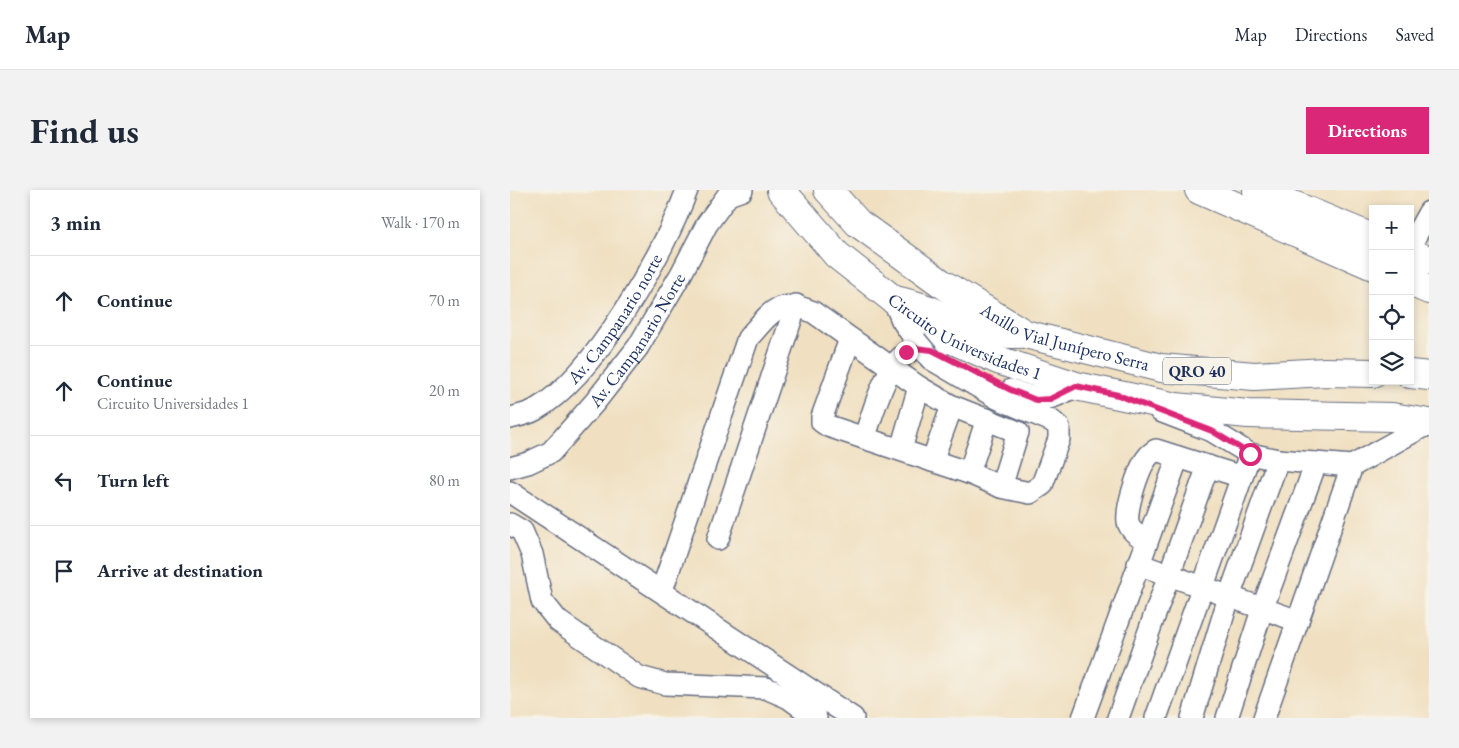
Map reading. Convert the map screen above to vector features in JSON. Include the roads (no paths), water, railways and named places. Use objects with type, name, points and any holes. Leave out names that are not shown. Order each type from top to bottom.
[{"type":"main road","name":"Circuito Universidades 1","points":[[781,190],[837,255],[894,300],[944,336],[998,360],[1076,386],[1176,407],[1248,414],[1392,417],[1429,423]]},
{"type":"main road","name":"Anillo Vial Junípero Serra","points":[[828,190],[858,223],[940,283],[1025,334],[1161,368],[1254,376],[1325,372],[1369,373]]},
{"type":"main road","points":[[1199,190],[1369,264]]},
{"type":"main road","points":[[1267,193],[1369,236]]},
{"type":"main road","points":[[1414,254],[1429,260]]},
{"type":"main road","points":[[1414,284],[1429,290]]},
{"type":"main road","points":[[894,300],[911,303],[970,327],[1004,335],[1025,334]]},
{"type":"main road","points":[[1414,374],[1429,376]]},
{"type":"street","name":"Av. Campanario norte","points":[[510,418],[536,410],[572,380],[627,310],[679,213],[687,190]]},
{"type":"street","name":"Av. Campanario Norte","points":[[510,468],[528,463],[551,452],[595,402],[638,347],[682,274],[708,224],[728,195],[742,190]]},
{"type":"street","points":[[1414,239],[1429,212]]},
{"type":"street","points":[[850,339],[822,417],[822,422],[828,426],[969,473],[1001,487],[1030,493],[1042,485],[1058,439],[1059,427],[1052,421],[997,398],[931,360],[902,320],[894,300]]},
{"type":"street","points":[[662,590],[694,501],[748,338],[776,308],[796,305],[813,312],[919,387],[952,406],[1018,432],[1001,487]]},
{"type":"street","points":[[718,539],[796,305]]},
{"type":"street","points":[[864,438],[890,368],[906,352],[915,348],[932,350],[1011,390],[1036,400],[1050,399],[1076,386]]},
{"type":"street","points":[[901,449],[919,387]]},
{"type":"street","points":[[1118,395],[1212,431],[1250,454],[1278,460],[1352,466],[1429,423]]},
{"type":"street","points":[[932,461],[952,406]]},
{"type":"street","points":[[969,473],[987,419]]},
{"type":"street","points":[[1147,540],[1135,534],[1128,524],[1128,512],[1139,474],[1146,458],[1156,450],[1242,477]]},
{"type":"street","points":[[1156,718],[1250,454]]},
{"type":"street","points":[[1083,718],[1178,457]]},
{"type":"street","points":[[1192,718],[1230,598],[1278,460]]},
{"type":"street","points":[[1227,718],[1263,607],[1316,463]]},
{"type":"street","points":[[1118,718],[1208,466]]},
{"type":"street","points":[[1264,718],[1352,466]]},
{"type":"street","points":[[510,492],[662,590],[853,718]]},
{"type":"street","points":[[694,501],[726,512]]},
{"type":"street","points":[[510,524],[522,531],[532,554],[542,601],[558,621],[639,677],[665,684],[766,688],[789,698],[816,718]]},
{"type":"street","points":[[1138,564],[1230,598],[1263,607],[1298,620]]}]
